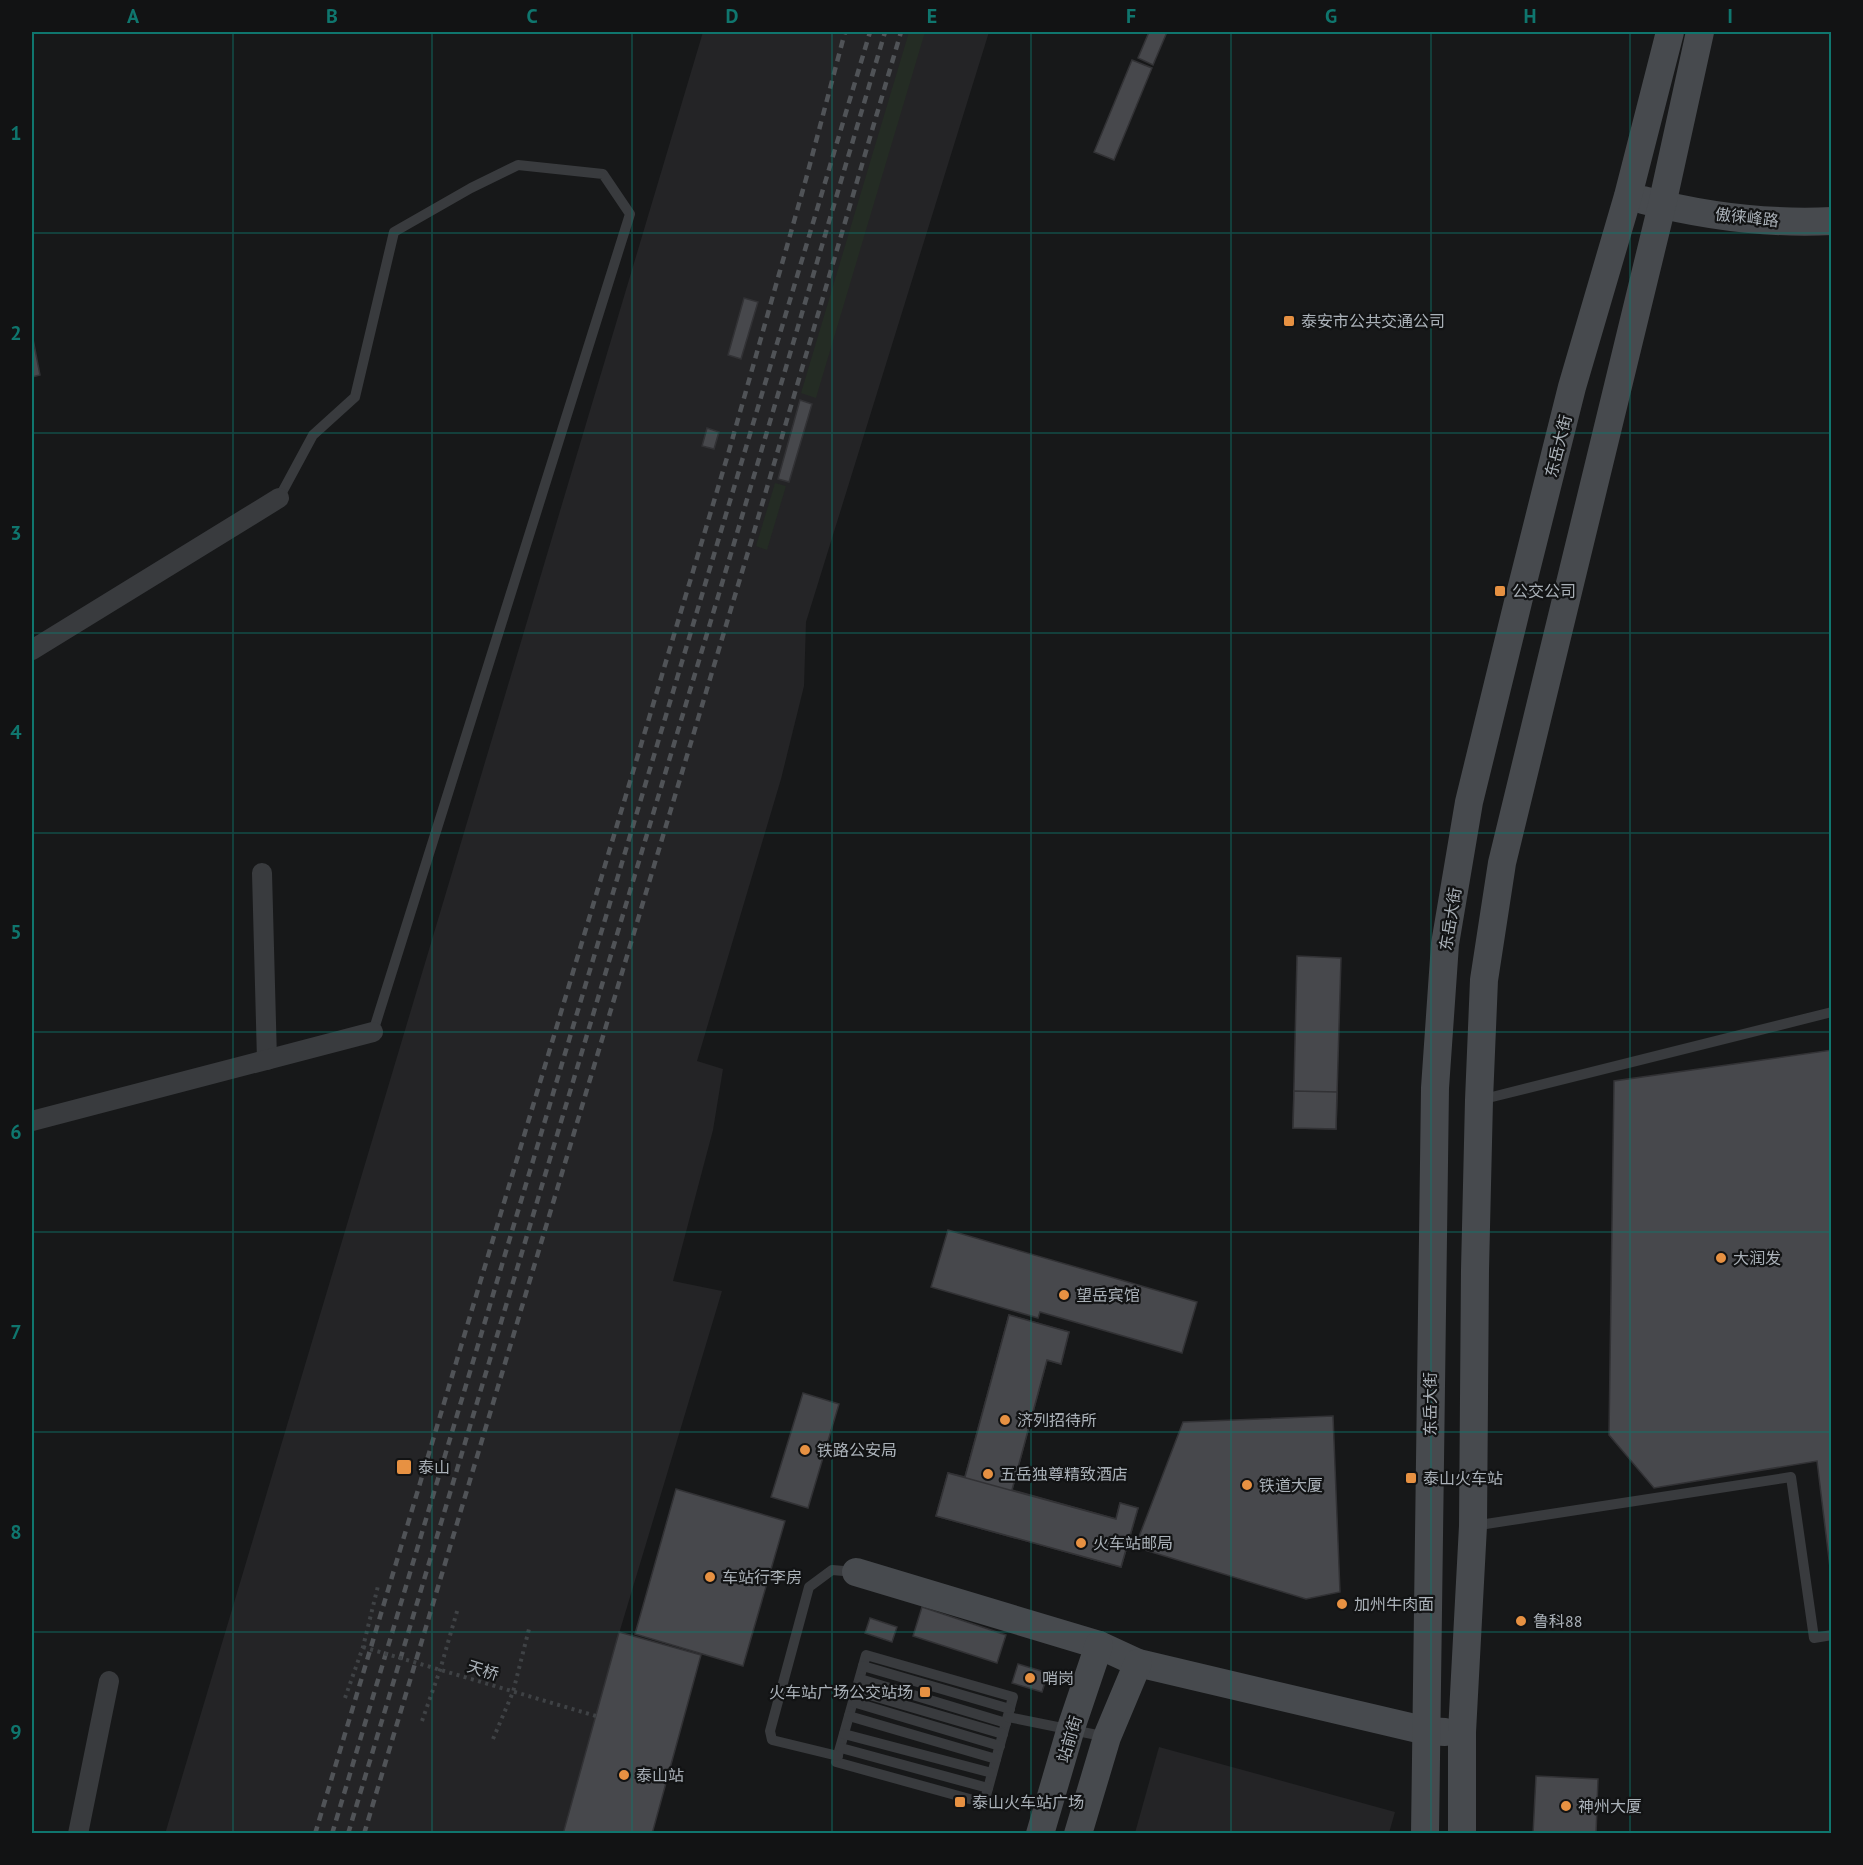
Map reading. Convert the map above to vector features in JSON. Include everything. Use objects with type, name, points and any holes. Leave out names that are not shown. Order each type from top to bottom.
[{"type":"main road","name":"东岳大街","points":[[1425,1833],[1435,1088],[1445,944],[1469,802],[1480,757],[1572,387],[1628,196],[1670,32]]},
{"type":"main road","points":[[1462,1833],[1462,1732],[1473,1526],[1479,1100],[1484,980],[1502,863],[1662,205],[1700,32]]},
{"type":"main road","name":"傲徕峰路","points":[[1628,196],[1662,205],[1725,216],[1800,223],[1832,221]]},
{"type":"main road","points":[[856,1572],[1099,1645],[1138,1663],[1427,1731],[1462,1732]]},
{"type":"main road","name":"站前街","points":[[1040,1833],[1071,1728],[1099,1645]]},
{"type":"main road","points":[[1078,1833],[1107,1737],[1138,1663]]},
{"type":"street","points":[[32,650],[279,498]]},
{"type":"street","points":[[262,873],[267,1060]]},
{"type":"street","points":[[32,1121],[373,1032]]},
{"type":"street","points":[[78,1833],[109,1680]]},
{"type":"lane","points":[[279,498],[313,435],[356,397],[394,232],[471,188],[518,165],[603,174],[630,214],[373,1032]]},
{"type":"lane","points":[[1479,1100],[1832,1012]]},
{"type":"lane","points":[[1473,1526],[1791,1478],[1814,1638],[1832,1635]]},
{"type":"lane","points":[[856,1572],[832,1570],[809,1587],[771,1731],[772,1740],[839,1752],[988,1788]]},
{"type":"lane","points":[[866,1655],[1013,1697],[984,1803],[836,1762],[839,1752],[866,1655]]},
{"type":"lane","points":[[860,1678],[1007,1721]]},
{"type":"lane","points":[[856,1691],[1007,1721],[1071,1728],[1107,1737]]},
{"type":"lane","points":[[853,1702],[1000,1746]]},
{"type":"lane","points":[[849,1716],[996,1759]]},
{"type":"lane","points":[[844,1734],[992,1773]]},
{"type":"path","points":[[345,1698],[363,1647],[378,1586]]},
{"type":"path","points":[[422,1721],[458,1608]]},
{"type":"path","points":[[493,1739],[513,1692],[529,1629]]},
{"type":"path","name":"天桥","points":[[363,1647],[596,1716]]},
{"type":"shaded area","points":[[703,32],[989,32],[806,622],[804,686],[781,779],[697,1061],[723,1069],[713,1130],[673,1281],[722,1291],[621,1627],[563,1833],[165,1834]]},
{"type":"shaded area","points":[[909,32],[925,32],[816,398],[801,393]]},
{"type":"shaded area","points":[[775,483],[786,486],[767,550],[756,546]]},
{"type":"shaded area","points":[[1159,1747],[1395,1812],[1389,1833],[1135,1833]]},
{"type":"building","points":[[1149,32],[1167,32],[1153,65],[1138,58]]},
{"type":"building","points":[[1132,60],[1152,68],[1114,160],[1094,152]]},
{"type":"building","points":[[744,298],[758,302],[741,359],[728,355]]},
{"type":"building","points":[[32,334],[40,375],[32,377]]},
{"type":"building","points":[[800,400],[812,404],[789,482],[778,479]]},
{"type":"building","points":[[707,428],[719,432],[714,449],[702,446]]},
{"type":"building","points":[[1297,956],[1341,958],[1336,1129],[1293,1128]]},
{"type":"building","name":"大润发","points":[[1832,1050],[1832,1584],[1817,1461],[1654,1488],[1609,1435],[1614,1081]]},
{"type":"building","points":[[1294,1091],[1337,1092],[1336,1129],[1293,1128]]},
{"type":"building","name":"望岳宾馆","points":[[948,1230],[1197,1302],[1182,1353],[1040,1312],[1038,1318],[931,1287]]},
{"type":"building","name":"济列招待所","points":[[1009,1315],[1069,1332],[1061,1364],[1047,1360],[1007,1508],[960,1495]]},
{"type":"building","points":[[1009,1315],[1069,1332],[1061,1364],[1047,1360],[1012,1490],[1116,1519],[1120,1503],[1138,1508],[1121,1567],[936,1516],[948,1473],[965,1477]]},
{"type":"building","name":"铁路公安局","points":[[803,1393],[839,1404],[808,1508],[771,1497]]},
{"type":"building","name":"铁道大厦","points":[[1333,1416],[1340,1592],[1306,1599],[1135,1547],[1183,1422]]},
{"type":"building","name":"火车站邮局","points":[[948,1473],[1116,1519],[1120,1503],[1138,1508],[1121,1567],[936,1516]]},
{"type":"building","name":"车站行李房","points":[[676,1489],[785,1521],[743,1666],[635,1634]]},
{"type":"building","points":[[922,1607],[1006,1635],[997,1663],[913,1636]]},
{"type":"building","points":[[870,1618],[897,1627],[892,1642],[865,1633]]},
{"type":"building","name":"泰山站","points":[[619,1632],[701,1655],[652,1834],[563,1834]]},
{"type":"building","name":"哨岗","points":[[1018,1664],[1048,1673],[1042,1692],[1012,1683]]},
{"type":"building","name":"神州大厦","points":[[1536,1776],[1598,1779],[1596,1834],[1533,1834]]},
{"type":"railway","points":[[315,1834],[729,451],[845,32]]},
{"type":"railway","points":[[332,1834],[870,32]]},
{"type":"railway","points":[[348,1834],[885,32]]},
{"type":"railway","points":[[364,1834],[751,542],[901,32]]},
{"type":"place","name":"泰安市公共交通公司","points":[[1289,321]]},
{"type":"place","name":"公交公司","points":[[1500,591]]},
{"type":"place","name":"大润发","points":[[1721,1258]]},
{"type":"place","name":"望岳宾馆","points":[[1064,1295]]},
{"type":"place","name":"济列招待所","points":[[1005,1420]]},
{"type":"place","name":"铁路公安局","points":[[805,1450]]},
{"type":"place","name":"泰山","points":[[404,1467]]},
{"type":"place","name":"五岳独尊精致酒店","points":[[988,1474]]},
{"type":"place","name":"泰山火车站","points":[[1411,1478]]},
{"type":"place","name":"铁道大厦","points":[[1247,1485]]},
{"type":"place","name":"火车站邮局","points":[[1081,1543]]},
{"type":"place","name":"车站行李房","points":[[710,1577]]},
{"type":"place","name":"加州牛肉面","points":[[1342,1604]]},
{"type":"place","name":"鲁科88","points":[[1521,1621]]},
{"type":"place","name":"哨岗","points":[[1030,1678]]},
{"type":"place","name":"火车站广场公交站场","points":[[925,1692]]},
{"type":"place","name":"泰山站","points":[[624,1775]]},
{"type":"place","name":"泰山火车站广场","points":[[960,1802]]},
{"type":"place","name":"神州大厦","points":[[1566,1806]]}]
